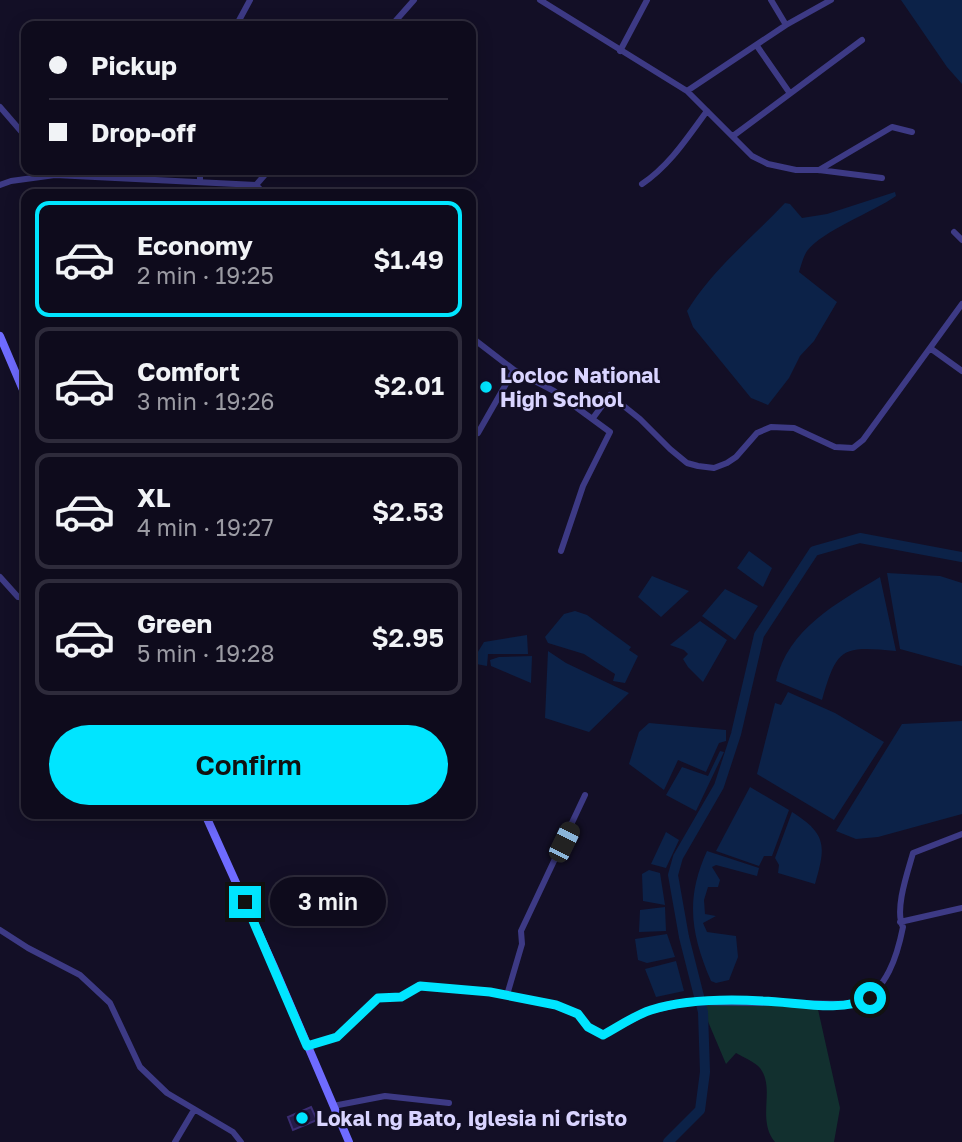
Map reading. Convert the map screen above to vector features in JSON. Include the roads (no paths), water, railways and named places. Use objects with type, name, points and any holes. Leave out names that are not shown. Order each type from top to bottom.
[{"type":"main road","points":[[0,336],[21,385]]},
{"type":"main road","points":[[207,819],[333,1106],[345,1141]]},
{"type":"street","points":[[239,21],[250,0]]},
{"type":"street","points":[[395,21],[414,0]]},
{"type":"street","points":[[540,0],[687,91],[752,156],[768,164],[796,170],[819,170],[882,178]]},
{"type":"street","points":[[620,51],[647,0]]},
{"type":"street","points":[[771,0],[786,25]]},
{"type":"street","points":[[687,91],[757,47],[786,25],[831,0]]},
{"type":"street","points":[[733,136],[862,40]]},
{"type":"street","points":[[757,47],[789,92]]},
{"type":"street","points":[[0,107],[21,131]]},
{"type":"street","points":[[642,184],[660,172],[707,110]]},
{"type":"street","points":[[819,170],[863,147],[892,127],[912,132]]},
{"type":"street","points":[[0,186],[10,181],[39,175]]},
{"type":"street","points":[[98,175],[256,185],[260,189]]},
{"type":"street","points":[[200,175],[200,182]]},
{"type":"street","points":[[256,185],[265,175]]},
{"type":"street","points":[[954,232],[962,240]]},
{"type":"street","points":[[593,418],[610,396],[687,463],[714,468],[736,457],[757,433],[771,428],[794,428],[835,447],[853,448],[863,440],[962,304]]},
{"type":"street","points":[[476,341],[514,370],[554,391],[610,432],[583,486],[561,551]]},
{"type":"street","points":[[930,348],[962,371]]},
{"type":"street","points":[[478,433],[514,370]]},
{"type":"street","points":[[0,577],[13,593],[21,596]]},
{"type":"street","points":[[507,995],[513,966],[522,944],[522,931],[585,795]]},
{"type":"street","points":[[307,1046],[337,1037],[378,998],[401,997],[420,986],[507,995],[556,1005],[578,1014],[588,1027],[603,1035],[649,1011],[690,1002],[858,1003],[870,998],[886,977],[899,944],[903,927],[900,922],[902,897],[914,853],[962,834]]},
{"type":"street","points":[[900,922],[962,908]]},
{"type":"street","points":[[0,930],[80,975],[110,1003],[140,1067],[167,1093],[233,1132],[242,1142]]},
{"type":"street","points":[[333,1106],[385,1096],[449,1102]]},
{"type":"street","points":[[175,1142],[194,1110]]},
{"type":"water","points":[[901,0],[962,0],[962,84],[947,67]]},
{"type":"water","points":[[895,192],[896,196],[824,236],[807,251],[799,272],[837,302],[814,341],[800,356],[789,378],[768,405],[751,398],[693,327],[687,311],[697,296],[720,268],[785,203],[790,204],[802,218],[827,214]]},
{"type":"water","points":[[749,551],[772,568],[763,587],[737,568]]},
{"type":"water","points":[[887,573],[940,576],[962,583],[962,666],[900,649]]},
{"type":"water","points":[[652,576],[689,591],[661,617],[638,597]]},
{"type":"water","points":[[880,577],[896,651],[864,649],[844,654],[832,669],[822,700],[776,681],[791,646],[816,619]]},
{"type":"water","points":[[725,589],[758,606],[735,640],[702,616]]},
{"type":"water","points":[[575,611],[587,615],[631,647],[629,650],[638,656],[625,683],[613,681],[615,674],[584,654],[548,643],[545,637],[564,614]]},
{"type":"water","points":[[700,621],[727,640],[703,682],[683,659],[688,654],[670,645]]},
{"type":"water","points":[[527,635],[528,654],[488,654],[487,666],[476,664],[476,655],[484,642]]},
{"type":"water","points":[[548,651],[566,663],[629,693],[589,732],[545,718]]},
{"type":"water","points":[[532,656],[531,683],[491,666],[490,660],[499,657]]},
{"type":"water","points":[[788,692],[835,713],[884,742],[834,820],[757,774],[775,703],[781,705]]},
{"type":"water","points":[[962,721],[962,814],[878,837],[856,839],[836,831],[902,724]]},
{"type":"water","points":[[649,723],[726,730],[726,741],[719,743],[706,772],[678,760],[664,790],[629,764],[639,732]]},
{"type":"water","points":[[720,751],[724,752],[696,811],[666,795],[682,767],[708,776]]},
{"type":"water","points":[[750,787],[789,810],[772,856],[764,856],[759,866],[716,851]]},
{"type":"water","points":[[792,812],[812,827],[821,842],[821,860],[815,884],[778,873],[779,865],[775,858]]},
{"type":"water","points":[[666,832],[679,840],[666,868],[651,864]]},
{"type":"water","points":[[707,851],[759,868],[757,876],[716,865],[712,867],[720,880],[718,887],[708,887],[704,900],[705,914],[716,916],[703,923],[707,932],[736,936],[738,957],[729,980],[716,983],[711,981],[704,964],[693,916],[696,885]]},
{"type":"water","points":[[649,870],[660,873],[665,905],[643,901],[642,874]]},
{"type":"water","points":[[665,907],[666,931],[639,932],[640,910]]},
{"type":"water","points":[[667,934],[675,957],[647,963],[638,960],[635,939]]},
{"type":"water","points":[[676,961],[684,991],[656,997],[645,969]]},
{"type":"waterway","points":[[668,1142],[700,1110],[705,1072],[703,1012],[684,937],[673,875],[678,857],[719,786],[736,734],[759,635],[814,551],[860,538],[962,557]]},
{"type":"place","name":"Locloc National High School","points":[[486,387]]},
{"type":"place","name":"Lokal ng Bato, Iglesia ni Cristo","points":[[302,1118]]}]
